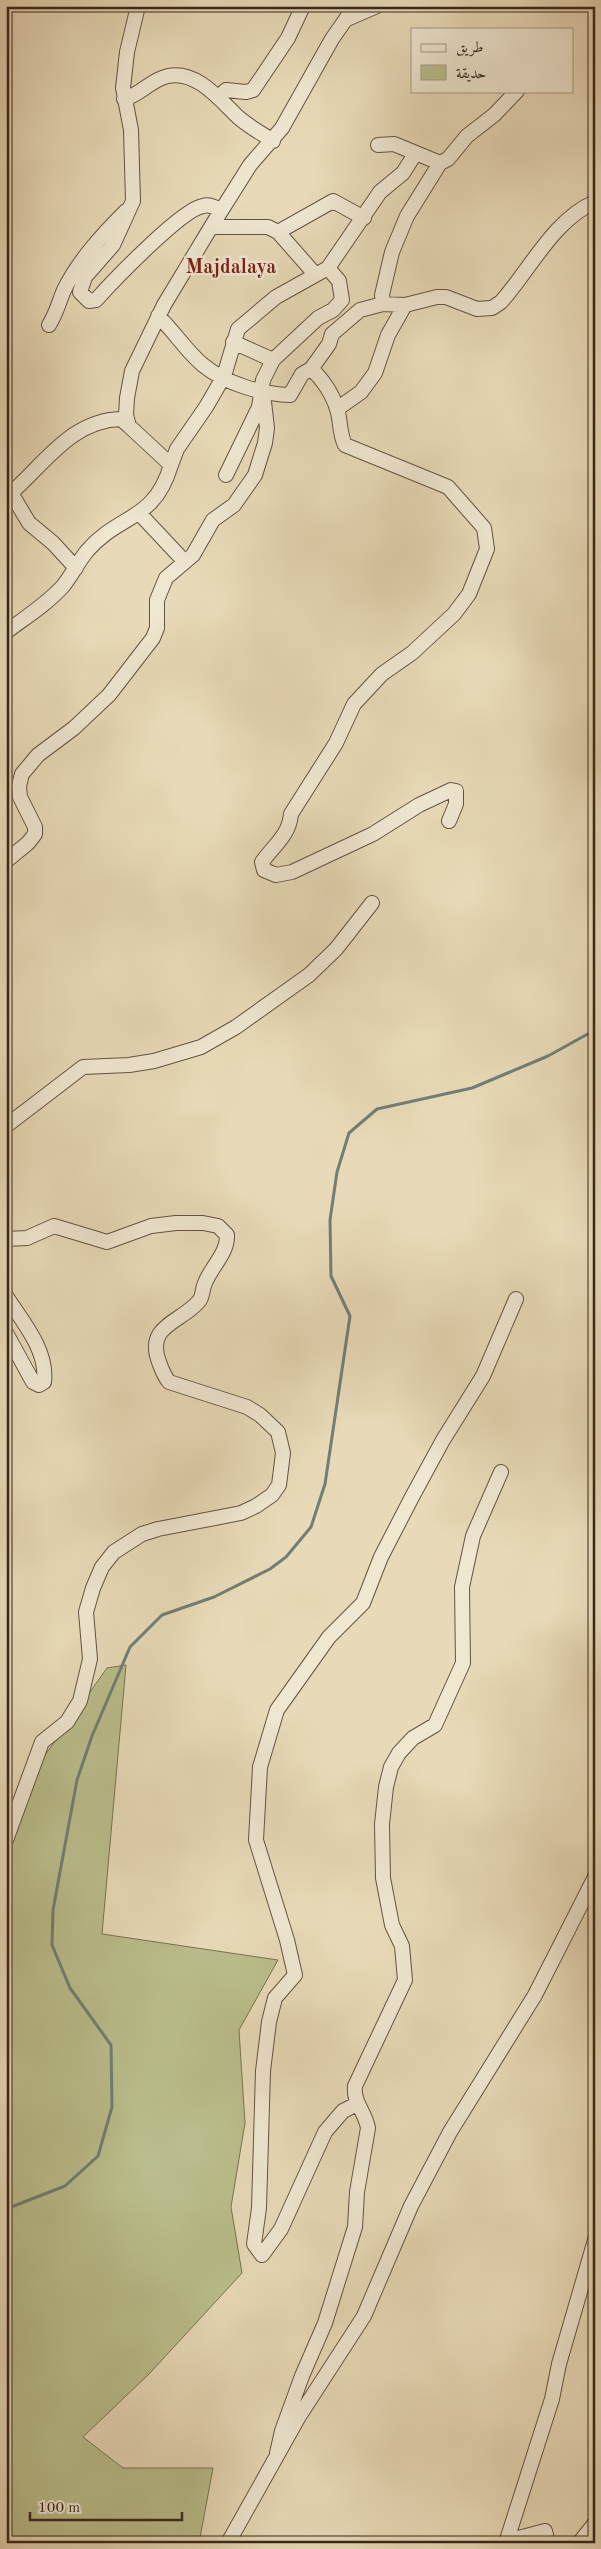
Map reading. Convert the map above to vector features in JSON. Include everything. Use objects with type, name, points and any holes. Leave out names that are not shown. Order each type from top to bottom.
[{"type":"street","points":[[138,6],[124,72],[124,98],[130,121],[134,164],[134,192],[131,206],[112,245],[85,277],[80,292],[89,301],[96,300],[154,241],[196,208],[211,206],[221,210]]},
{"type":"street","points":[[218,97],[226,90],[246,92],[253,90],[288,38],[303,6]]},
{"type":"street","points":[[129,426],[126,415],[132,372],[158,316],[221,210],[250,165],[273,141],[327,47],[355,6]]},
{"type":"street","points":[[347,19],[376,6]]},
{"type":"street","points":[[124,98],[138,95],[159,78],[171,75],[193,80],[214,92],[238,117],[273,141]]},
{"type":"street","points":[[383,304],[382,295],[392,252],[406,216],[440,163],[448,159],[467,136],[494,115],[516,92]]},
{"type":"street","points":[[378,145],[394,144],[440,163]]},
{"type":"street","points":[[6,632],[44,604],[63,586],[88,550],[159,496],[166,484],[177,449],[206,407],[224,376],[238,329],[252,315],[276,297],[314,274],[328,268],[380,192],[402,173],[415,154]]},
{"type":"street","points":[[278,232],[333,201],[364,218]]},
{"type":"street","points":[[158,316],[204,366],[263,393],[290,395],[302,374],[311,369],[329,344],[332,334],[338,326],[360,310],[383,304],[405,305],[441,297],[477,309],[492,308],[508,295],[560,228],[582,209],[595,202]]},
{"type":"street","points":[[49,325],[58,311],[64,290],[81,262],[98,240],[131,206]]},
{"type":"street","points":[[211,227],[251,225],[268,227],[278,232],[314,274]]},
{"type":"street","points":[[6,861],[28,843],[35,834],[35,827],[20,797],[19,786],[22,774],[38,755],[74,728],[109,695],[132,668],[154,638],[157,628],[157,600],[166,578],[193,556],[212,520],[234,505],[255,475],[266,443],[267,428],[263,380],[273,360],[318,318],[333,310],[342,300],[339,281],[328,268]]},
{"type":"street","points":[[337,408],[361,392],[375,373],[388,335],[405,305]]},
{"type":"street","points":[[233,342],[273,360]]},
{"type":"street","points":[[311,369],[320,376],[337,408],[341,436],[345,445],[448,487],[484,528],[487,549],[469,594],[454,614],[412,653],[382,674],[354,704],[336,743],[291,814],[290,826],[285,836],[262,862],[264,870],[276,875],[292,872],[373,834],[419,805],[451,790],[456,791],[458,797],[449,821]]},
{"type":"street","points":[[226,474],[259,407],[263,393]]},
{"type":"street","points":[[76,568],[54,543],[29,523],[8,496],[35,472],[61,443],[82,428],[109,419],[121,419],[171,465]]},
{"type":"street","points":[[139,513],[185,562]]},
{"type":"street","points":[[6,1126],[30,1105],[83,1066],[129,1065],[154,1061],[201,1047],[236,1026],[309,975],[336,949],[372,903]]},
{"type":"street","points":[[6,1239],[27,1238],[54,1226],[107,1242],[151,1226],[203,1223],[218,1226],[227,1235],[227,1244],[204,1283],[200,1301],[160,1331],[155,1342],[156,1356],[164,1377],[170,1382],[247,1406],[260,1415],[278,1432],[283,1453],[279,1485],[272,1495],[256,1506],[219,1518],[158,1529],[142,1534],[114,1552],[102,1567],[86,1612],[90,1659],[80,1702],[67,1722],[42,1742],[6,1840]]},
{"type":"street","points":[[6,1296],[37,1343],[45,1375],[44,1382],[39,1385],[33,1382],[6,1334]]},
{"type":"street","points":[[356,2104],[343,2110],[325,2132],[281,2229],[262,2255],[254,2244],[259,2208],[264,2061],[275,1998],[295,1975],[287,1940],[256,1840],[260,1767],[278,1710],[329,1637],[363,1603],[381,1557],[442,1440],[483,1376],[516,1299]]},
{"type":"street","points":[[277,2453],[282,2431],[302,2376],[325,2323],[354,2227],[357,2192],[368,2128],[367,2119],[356,2104],[354,2096],[355,2086],[405,1980],[402,1946],[392,1925],[383,1878],[382,1824],[386,1787],[391,1768],[399,1752],[413,1738],[435,1725],[464,1663],[462,1587],[473,1536],[501,1472]]},
{"type":"street","points":[[228,2543],[277,2453],[324,2375],[364,2316],[377,2291],[408,2213],[450,2132],[535,1995],[595,1877]]},
{"type":"street","points":[[506,2542],[552,2399],[559,2364],[595,2240]]},
{"type":"street","points":[[579,2543],[595,2523]]},
{"type":"street","points":[[506,2542],[545,2531],[548,2543]]},
{"type":"green space","points":[[126,1665],[102,1934],[278,1960],[239,2030],[245,2123],[231,2207],[242,2273],[149,2374],[83,2437],[123,2468],[213,2468],[199,2543],[6,2543],[6,1810],[107,1668]]},
{"type":"waterway","points":[[6,2209],[65,2186],[98,2156],[112,2107],[111,2045],[70,1988],[52,1945],[53,1910],[77,1780],[92,1736],[130,1647],[162,1615],[214,1597],[270,1569],[286,1557],[311,1527],[325,1484],[350,1316],[331,1276],[330,1220],[337,1172],[349,1133],[377,1109],[472,1088],[548,1056],[595,1030]]},
{"type":"district","name":"Majdalaya","points":[[231,268]]}]
